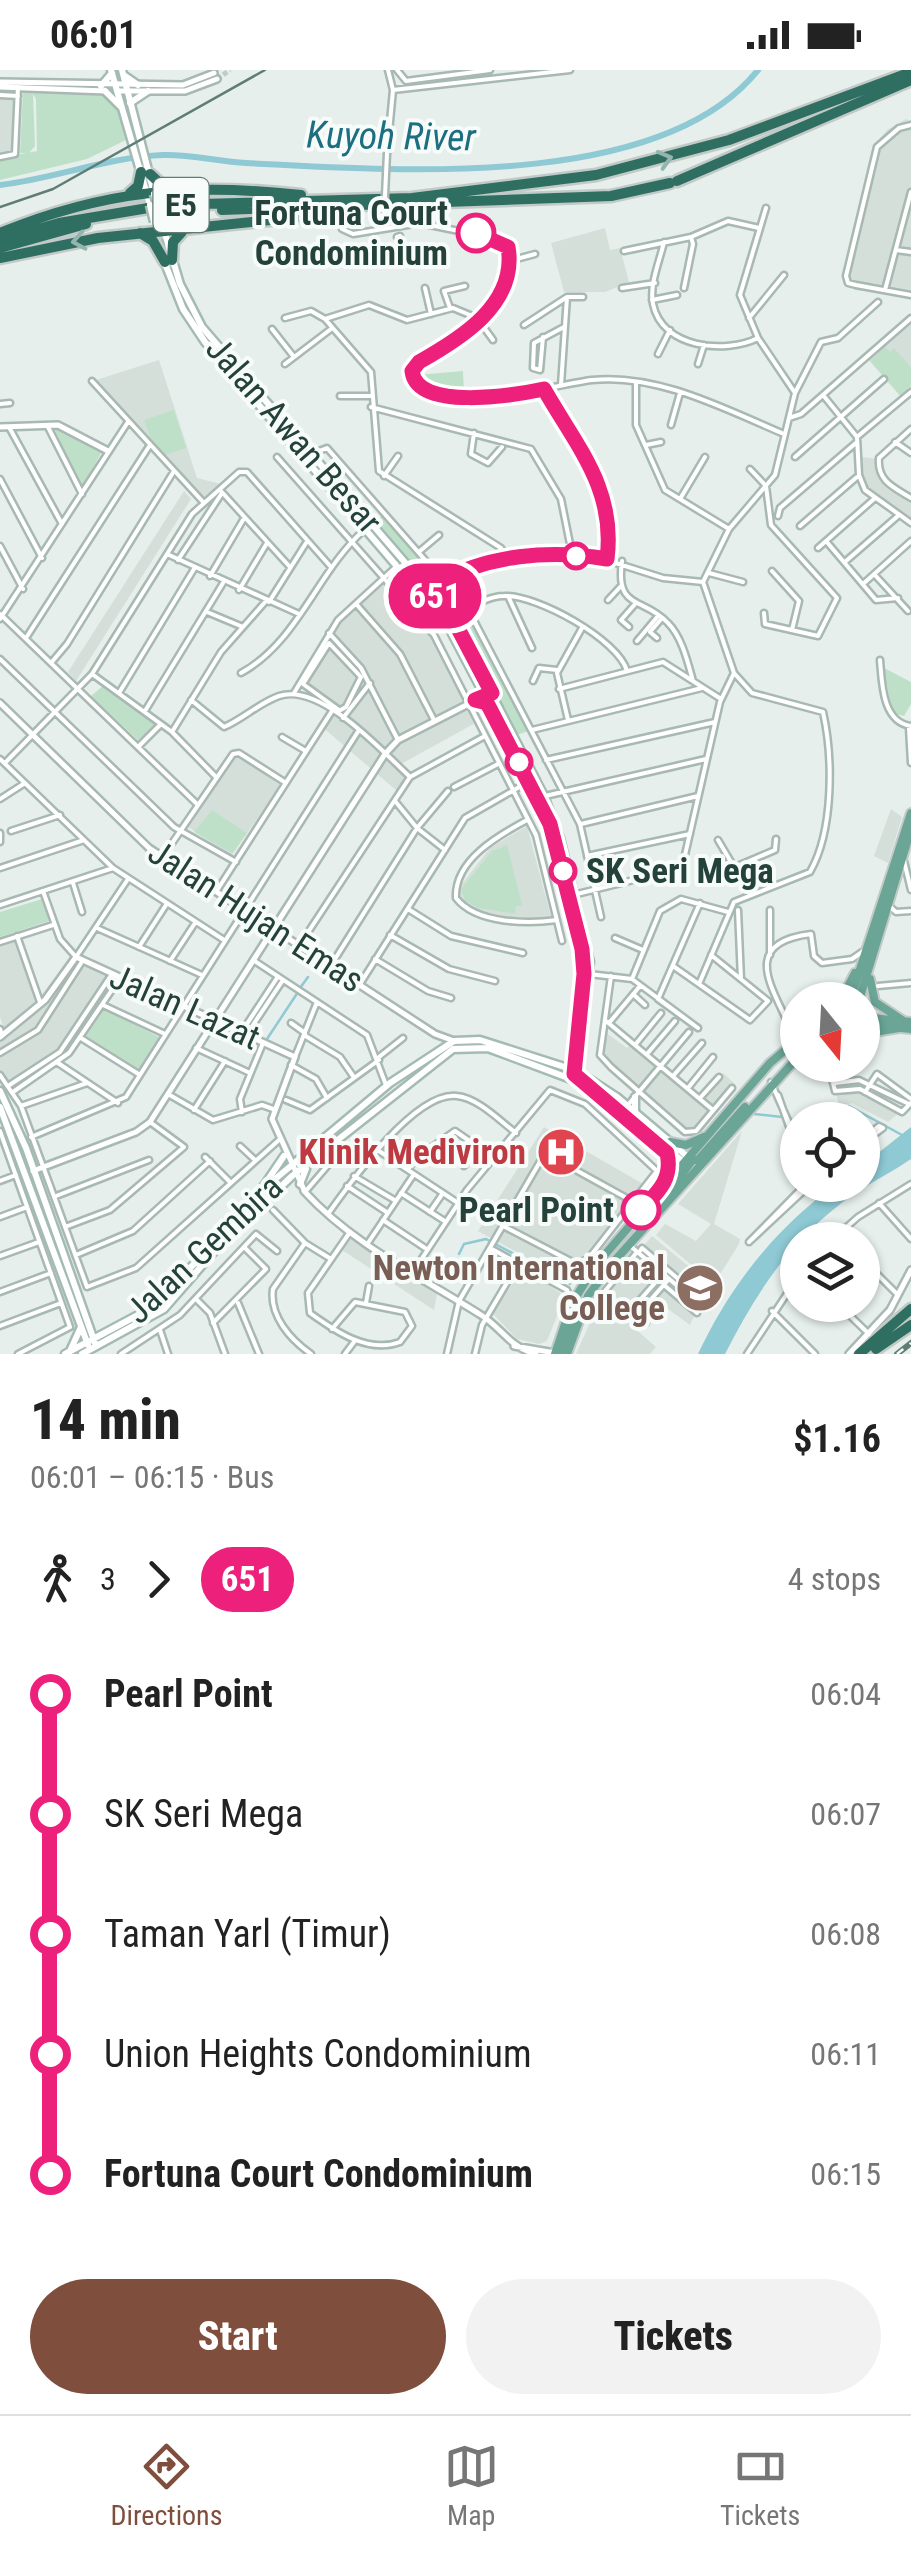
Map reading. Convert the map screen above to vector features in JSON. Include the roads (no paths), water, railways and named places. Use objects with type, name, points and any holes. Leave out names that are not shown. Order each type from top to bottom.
[{"type":"highway","name":"E5","points":[[0,248],[124,217],[367,203],[611,196],[673,182],[911,76]]},
{"type":"highway","name":"E5","points":[[0,236],[166,206],[367,203],[493,191],[642,165],[729,140],[911,76]]},
{"type":"highway","points":[[129,194],[145,171],[166,190]]},
{"type":"highway","points":[[0,236],[78,203],[166,190],[234,188],[367,203]]},
{"type":"highway","points":[[0,258],[140,233],[367,203]]},
{"type":"highway","points":[[168,261],[177,235],[208,227]]},
{"type":"highway","points":[[140,233],[153,241],[168,261]]},
{"type":"highway","points":[[872,1345],[911,1300]]},
{"type":"highway","points":[[872,1345],[911,1310]]},
{"type":"highway","points":[[859,1354],[911,1322]]},
{"type":"main road","points":[[122,70],[138,85]]},
{"type":"main road","points":[[122,70],[125,112],[138,146]]},
{"type":"main road","points":[[112,72],[130,103],[138,146]]},
{"type":"main road","points":[[112,72],[103,88],[125,112]]},
{"type":"main road","points":[[130,103],[148,91]]},
{"type":"main road","name":"Jalan Awan Besar","points":[[138,146],[168,261],[186,308],[264,411],[424,591],[448,626],[481,698],[541,798],[572,896],[587,974],[574,1072]]},
{"type":"main road","name":"Jalan Awan Besar","points":[[208,340],[311,454],[398,566],[452,617],[481,698]]},
{"type":"main road","points":[[264,411],[265,401]]},
{"type":"main road","points":[[436,598],[440,581]]},
{"type":"main road","points":[[856,982],[911,813]]},
{"type":"main road","points":[[867,982],[911,829]]},
{"type":"main road","points":[[848,982],[855,963],[866,953]]},
{"type":"main road","points":[[870,974],[876,1002],[906,1025]]},
{"type":"main road","points":[[880,1022],[906,1025]]},
{"type":"main road","points":[[880,1030],[906,1025]]},
{"type":"main road","name":"Jalan Gembira","points":[[90,1347],[153,1307],[261,1193],[310,1156],[388,1085],[438,1048],[454,1041],[480,1040],[552,1062],[596,1082],[688,1161]]},
{"type":"main road","name":"Jalan Gembira","points":[[310,1156],[445,1053],[464,1047],[488,1048],[580,1082],[666,1143]]},
{"type":"main road","points":[[552,1062],[566,1060],[578,1050],[596,1082]]},
{"type":"main road","points":[[640,1231],[709,1134],[780,1054]]},
{"type":"main road","points":[[563,1075],[574,1072],[580,1082]]},
{"type":"main road","points":[[383,1075],[401,1075]]},
{"type":"main road","points":[[559,1354],[571,1322],[628,1244],[780,1076]]},
{"type":"main road","points":[[559,1354],[572,1303],[592,1262],[688,1161],[771,1086]]},
{"type":"main road","points":[[608,1090],[619,1104],[619,1113]]},
{"type":"main road","points":[[636,1113],[637,1095]]},
{"type":"main road","points":[[2,1101],[33,1171],[90,1347]]},
{"type":"main road","points":[[2,1101],[84,1325],[67,1353]]},
{"type":"main road","points":[[619,1113],[628,1106]]},
{"type":"main road","points":[[664,1187],[669,1164],[666,1143],[686,1145],[709,1134]]},
{"type":"main road","points":[[261,1193],[285,1154],[310,1156],[301,1187],[280,1187]]},
{"type":"main road","name":"Jalan Gembira","points":[[67,1353],[90,1347],[164,1308],[292,1171]]},
{"type":"main road","points":[[84,1325],[110,1334]]},
{"type":"street","points":[[384,226],[393,90],[388,70]]},
{"type":"street","points":[[397,70],[406,81],[490,70]]},
{"type":"street","points":[[393,90],[570,70]]},
{"type":"street","points":[[0,85],[185,91],[215,76],[191,84],[121,88]]},
{"type":"street","points":[[0,85],[103,88]]},
{"type":"street","points":[[0,157],[14,154],[18,87]]},
{"type":"street","points":[[0,95],[18,96]]},
{"type":"street","points":[[908,125],[877,147],[846,276],[848,283],[911,294]]},
{"type":"street","points":[[886,290],[911,192]]},
{"type":"street","points":[[766,208],[740,294],[758,338],[795,393]]},
{"type":"street","points":[[624,252],[690,236],[728,221],[759,228]]},
{"type":"street","points":[[342,229],[353,234],[420,223],[504,242],[509,261],[481,321],[419,362],[412,371],[416,385],[440,396],[510,397],[561,384],[621,378],[680,393],[784,434]]},
{"type":"street","points":[[474,240],[476,233]]},
{"type":"street","points":[[684,288],[694,244],[690,236]]},
{"type":"street","points":[[664,242],[652,300],[657,316],[670,330],[704,346],[729,349],[758,338]]},
{"type":"street","points":[[896,250],[911,252]]},
{"type":"street","points":[[509,261],[535,254]]},
{"type":"street","points":[[749,319],[784,275]]},
{"type":"street","points":[[622,288],[654,283]]},
{"type":"street","points":[[450,308],[444,291],[466,286]]},
{"type":"street","points":[[425,288],[431,314]]},
{"type":"street","points":[[652,300],[676,295]]},
{"type":"street","points":[[561,384],[566,297]]},
{"type":"street","points":[[524,325],[566,297],[583,297]]},
{"type":"street","points":[[699,984],[734,902],[810,872],[816,863],[832,772],[823,713],[752,693],[734,673],[703,582],[730,529],[776,471],[795,393],[820,342],[838,338],[878,302]]},
{"type":"street","points":[[325,320],[369,304],[407,320],[450,308],[481,321],[493,340]]},
{"type":"street","points":[[285,318],[311,311],[325,320],[368,366],[373,379],[370,408],[376,465],[384,476],[500,548],[507,558]]},
{"type":"street","points":[[790,418],[824,395],[911,318]]},
{"type":"street","points":[[543,337],[542,368],[535,371],[534,343],[543,337],[564,327]]},
{"type":"street","points":[[272,329],[294,357]]},
{"type":"street","points":[[285,364],[331,330]]},
{"type":"street","points":[[658,354],[670,330]]},
{"type":"street","points":[[698,364],[704,346]]},
{"type":"street","points":[[795,457],[884,379]]},
{"type":"street","points":[[92,381],[204,503]]},
{"type":"street","points":[[636,382],[636,426],[665,490],[730,529]]},
{"type":"street","points":[[544,389],[606,504],[611,524],[607,559]]},
{"type":"street","points":[[778,516],[780,508],[911,392]]},
{"type":"street","points":[[671,425],[680,393]]},
{"type":"street","points":[[824,395],[858,439],[858,475],[874,499],[911,523]]},
{"type":"street","points":[[340,396],[372,396]]},
{"type":"street","points":[[0,404],[10,403]]},
{"type":"street","points":[[370,408],[530,450],[561,499],[572,556]]},
{"type":"street","points":[[128,422],[23,589],[1,617],[197,804]]},
{"type":"street","points":[[0,426],[46,424],[66,428],[108,451]]},
{"type":"street","points":[[46,424],[82,494]]},
{"type":"street","points":[[8,426],[62,524]]},
{"type":"street","points":[[911,429],[879,458],[878,470],[884,480],[911,498]]},
{"type":"street","points":[[474,433],[471,454],[488,463],[502,447]]},
{"type":"street","points":[[644,445],[661,442]]},
{"type":"street","points":[[896,442],[911,453]]},
{"type":"street","points":[[26,638],[37,627],[150,445]]},
{"type":"street","points":[[311,454],[326,448],[468,609],[580,824],[601,918]]},
{"type":"street","points":[[384,476],[398,456]]},
{"type":"street","points":[[277,457],[434,635],[456,680],[481,698],[484,737],[536,835],[562,941]]},
{"type":"street","points":[[680,498],[705,457]]},
{"type":"street","points":[[750,469],[766,486],[771,524],[836,596],[820,635],[766,625],[764,613]]},
{"type":"street","points":[[50,662],[68,644],[174,471]]},
{"type":"street","points":[[178,560],[221,492],[239,472],[247,472],[331,567]]},
{"type":"street","points":[[800,526],[858,475]]},
{"type":"street","points":[[0,479],[42,558]]},
{"type":"street","points":[[221,492],[204,503],[166,554],[92,674],[2,761],[113,868],[224,940]]},
{"type":"street","points":[[221,492],[290,568]]},
{"type":"street","points":[[818,548],[874,499]]},
{"type":"street","points":[[844,562],[899,515]]},
{"type":"street","points":[[210,576],[244,518]]},
{"type":"street","points":[[241,673],[276,646],[331,567],[368,526]]},
{"type":"street","points":[[420,552],[439,535]]},
{"type":"street","points":[[826,541],[876,600],[898,598]]},
{"type":"street","points":[[862,584],[911,541]]},
{"type":"street","points":[[172,732],[307,542]]},
{"type":"street","points":[[239,590],[267,543]]},
{"type":"street","points":[[0,546],[23,589]]},
{"type":"street","points":[[166,554],[239,590],[300,614]]},
{"type":"street","points":[[424,591],[482,562],[507,558],[607,559],[663,578],[703,582]]},
{"type":"street","points":[[608,600],[621,586],[622,561]]},
{"type":"street","points":[[294,693],[329,634],[398,566]]},
{"type":"street","points":[[119,694],[195,568]]},
{"type":"street","points":[[772,571],[800,601],[792,630]]},
{"type":"street","points":[[706,572],[743,582]]},
{"type":"street","points":[[874,574],[908,610]]},
{"type":"street","points":[[145,712],[224,583]]},
{"type":"street","points":[[621,586],[636,603],[673,630],[694,682]]},
{"type":"street","points":[[508,596],[532,648]]},
{"type":"street","points":[[452,617],[508,596],[540,602],[620,653],[628,671]]},
{"type":"street","points":[[629,627],[620,620],[636,603]]},
{"type":"street","points":[[356,605],[400,654],[435,721]]},
{"type":"street","points":[[207,612],[243,627]]},
{"type":"street","points":[[657,638],[650,632],[660,617]]},
{"type":"street","points":[[638,641],[660,617]]},
{"type":"street","points":[[568,721],[557,670],[582,628]]},
{"type":"street","points":[[329,634],[370,683],[398,740]]},
{"type":"street","points":[[332,641],[303,684],[410,777]]},
{"type":"street","points":[[0,659],[180,830],[236,862]]},
{"type":"street","points":[[880,660],[888,711],[909,726]]},
{"type":"street","points":[[559,688],[665,662],[721,699]]},
{"type":"street","points":[[216,892],[306,751],[336,711],[346,707],[361,681],[355,666]]},
{"type":"street","points":[[533,681],[541,668],[557,670]]},
{"type":"street","points":[[572,896],[681,869],[721,699],[734,673]]},
{"type":"street","points":[[92,674],[172,732],[216,776]]},
{"type":"street","points":[[343,718],[370,683]]},
{"type":"street","points":[[532,730],[702,688]]},
{"type":"street","points":[[192,700],[224,727],[266,701],[294,693],[336,711]]},
{"type":"street","points":[[33,1171],[136,1132],[150,1122],[386,754],[398,740],[481,698]]},
{"type":"street","name":"Jalan Hujan Emas","points":[[0,703],[162,858],[436,1034],[454,1041]]},
{"type":"street","points":[[911,717],[911,763]]},
{"type":"street","points":[[546,760],[715,722]]},
{"type":"street","points":[[138,747],[162,724]]},
{"type":"street","points":[[32,1137],[118,1103],[140,1076],[359,730]]},
{"type":"street","points":[[282,737],[306,751]]},
{"type":"street","points":[[299,946],[410,777],[484,737]]},
{"type":"street","points":[[162,858],[230,756],[240,752],[286,783]]},
{"type":"street","points":[[541,798],[706,759]]},
{"type":"street","points":[[454,787],[498,764]]},
{"type":"street","points":[[360,984],[467,815],[532,780]]},
{"type":"street","points":[[0,799],[25,783]]},
{"type":"street","points":[[330,967],[418,828],[448,791]]},
{"type":"street","points":[[580,824],[698,796]]},
{"type":"street","points":[[395,802],[445,850]]},
{"type":"street","points":[[12,832],[60,815]]},
{"type":"street","points":[[527,820],[477,853],[456,888],[456,898],[477,913],[528,923],[557,920]]},
{"type":"street","points":[[0,833],[1,841]]},
{"type":"street","points":[[586,856],[690,834]]},
{"type":"street","points":[[735,868],[775,850],[776,839]]},
{"type":"street","points":[[0,868],[84,840]]},
{"type":"street","points":[[718,840],[750,894]]},
{"type":"street","points":[[903,858],[911,890]]},
{"type":"street","points":[[0,906],[113,868]]},
{"type":"street","points":[[0,1054],[38,1030],[128,879]]},
{"type":"street","points":[[894,883],[908,880]]},
{"type":"street","points":[[73,881],[82,912]]},
{"type":"street","points":[[44,890],[64,946],[79,958]]},
{"type":"street","points":[[632,980],[660,910],[676,899],[702,901],[728,912]]},
{"type":"street","points":[[658,999],[702,901]]},
{"type":"street","points":[[138,946],[167,904]]},
{"type":"street","points":[[888,904],[896,912],[911,912]]},
{"type":"street","points":[[408,909],[451,936],[523,953]]},
{"type":"street","points":[[738,910],[740,979]]},
{"type":"street","points":[[770,910],[768,986],[780,1010]]},
{"type":"street","points":[[170,961],[196,922]]},
{"type":"street","points":[[0,942],[54,924]]},
{"type":"street","points":[[96,928],[202,976]]},
{"type":"street","points":[[390,934],[449,970],[495,981]]},
{"type":"street","points":[[770,957],[779,946],[810,934],[818,962],[855,963]]},
{"type":"street","points":[[17,936],[40,1005]]},
{"type":"street","points":[[615,938],[643,950]]},
{"type":"street","points":[[772,944],[779,946]]},
{"type":"street","points":[[673,966],[746,1020],[767,1005],[711,955]]},
{"type":"street","points":[[0,1033],[40,1005],[79,958]]},
{"type":"street","name":"Jalan Lazat","points":[[79,958],[295,1057]]},
{"type":"street","points":[[374,959],[428,991],[451,998]]},
{"type":"street","points":[[253,960],[367,1035],[388,1085],[385,1099]]},
{"type":"street","points":[[10,1089],[60,1052],[112,974]]},
{"type":"street","points":[[587,974],[632,980],[698,1028]]},
{"type":"street","points":[[612,976],[601,1057],[637,1095],[685,1132],[696,1131],[732,1088]]},
{"type":"street","points":[[10,1089],[58,1063],[80,1038],[120,978]]},
{"type":"street","points":[[244,1034],[280,978]]},
{"type":"street","points":[[880,986],[911,983]]},
{"type":"street","points":[[608,1022],[640,986]]},
{"type":"street","points":[[633,994],[644,1005]]},
{"type":"street","points":[[317,1002],[273,1109],[279,1140],[301,1187],[327,1216],[487,1318],[514,1346],[536,1354]]},
{"type":"street","points":[[103,1005],[165,1034]]},
{"type":"street","points":[[635,1044],[661,1013]]},
{"type":"street","points":[[647,1054],[676,1021]]},
{"type":"street","points":[[291,1022],[340,1057],[353,1076]]},
{"type":"street","points":[[608,1022],[714,1110]]},
{"type":"street","points":[[628,1106],[690,1032]]},
{"type":"street","points":[[436,1034],[438,1048]]},
{"type":"street","points":[[80,1038],[140,1076]]},
{"type":"street","points":[[286,1100],[306,1112],[403,1038]]},
{"type":"street","points":[[242,1112],[240,1100],[263,1043]]},
{"type":"street","points":[[673,1076],[702,1043]]},
{"type":"street","points":[[196,1048],[250,1073]]},
{"type":"street","points":[[688,1089],[713,1057]]},
{"type":"street","points":[[194,1110],[225,1061]]},
{"type":"street","points":[[58,1063],[118,1103]]},
{"type":"street","points":[[291,1065],[316,1079],[327,1098]]},
{"type":"street","points":[[865,1092],[877,1074],[910,1102]]},
{"type":"street","points":[[0,1075],[20,1106],[87,1286],[125,1275],[279,1140]]},
{"type":"street","points":[[700,1098],[719,1077]]},
{"type":"street","points":[[854,1079],[910,1102],[902,1112],[854,1088],[836,1091],[833,1083],[854,1079]]},
{"type":"street","points":[[20,1106],[87,1083]]},
{"type":"street","points":[[771,1086],[780,1105]]},
{"type":"street","points":[[771,1086],[780,1108]]},
{"type":"street","points":[[413,1272],[458,1204],[550,1090],[585,1104],[654,1163],[657,1176],[632,1202],[592,1262],[576,1264]]},
{"type":"street","points":[[168,1094],[218,1120],[262,1104],[273,1109]]},
{"type":"street","points":[[327,1216],[376,1149],[448,1096],[470,1099],[516,1133]]},
{"type":"street","points":[[605,1122],[610,1112],[608,1102]]},
{"type":"street","points":[[605,1122],[619,1113]]},
{"type":"street","points":[[65,1227],[113,1208],[184,1147],[150,1122]]},
{"type":"street","points":[[0,1131],[69,1330],[18,1354]]},
{"type":"street","points":[[408,1170],[415,1159],[451,1132],[496,1160]]},
{"type":"street","points":[[466,1147],[471,1142]]},
{"type":"street","points":[[240,1146],[255,1161]]},
{"type":"street","points":[[464,1166],[481,1148]]},
{"type":"street","points":[[376,1149],[458,1204]]},
{"type":"street","points":[[301,1187],[341,1150],[363,1162]]},
{"type":"street","points":[[447,1354],[459,1301],[545,1153],[632,1202]]},
{"type":"street","points":[[74,1256],[133,1231],[207,1159],[230,1182]]},
{"type":"street","points":[[54,1196],[149,1160]]},
{"type":"street","points":[[368,1243],[414,1174]]},
{"type":"street","points":[[0,1181],[16,1175]]},
{"type":"street","points":[[354,1176],[396,1202]]},
{"type":"street","points":[[880,1201],[911,1184]]},
{"type":"street","points":[[807,1185],[747,1240],[807,1185]]},
{"type":"street","points":[[347,1186],[388,1213]]},
{"type":"street","points":[[401,1193],[446,1222]]},
{"type":"street","points":[[430,1212],[443,1193]]},
{"type":"street","points":[[854,1222],[879,1202],[911,1238]]},
{"type":"street","points":[[0,1217],[27,1207]]},
{"type":"street","points":[[273,1210],[305,1242],[331,1259]]},
{"type":"street","points":[[508,1217],[512,1228]]},
{"type":"street","points":[[384,1220],[427,1250]]},
{"type":"street","points":[[501,1229],[512,1228],[586,1270],[583,1283],[567,1290]]},
{"type":"street","points":[[332,1328],[350,1303],[400,1310],[412,1318],[407,1336],[391,1346],[355,1342],[332,1328],[310,1313],[306,1304],[350,1232]]},
{"type":"street","points":[[121,1354],[160,1330],[196,1300],[257,1234],[277,1252]]},
{"type":"street","points":[[0,1256],[39,1242]]},
{"type":"street","points":[[305,1242],[271,1295],[288,1336],[311,1354]]},
{"type":"street","points":[[628,1244],[703,1303]]},
{"type":"street","points":[[492,1245],[567,1290],[572,1303]]},
{"type":"street","points":[[214,1323],[266,1268],[244,1247]]},
{"type":"street","points":[[606,1290],[642,1248],[673,1280]]},
{"type":"street","points":[[475,1354],[487,1318],[518,1264]]},
{"type":"street","points":[[850,1354],[872,1345],[911,1270]]},
{"type":"street","points":[[0,1292],[51,1273]]},
{"type":"street","points":[[634,1313],[663,1274]]},
{"type":"street","points":[[880,1277],[898,1295]]},
{"type":"street","points":[[634,1313],[673,1280]]},
{"type":"street","points":[[664,1284],[697,1313]]},
{"type":"street","points":[[366,1303],[369,1286]]},
{"type":"street","points":[[196,1300],[214,1323],[225,1354]]},
{"type":"street","points":[[238,1300],[258,1352],[248,1354]]},
{"type":"street","points":[[746,1354],[780,1300]]},
{"type":"street","points":[[0,1326],[62,1303]]},
{"type":"street","points":[[772,1311],[815,1354]]},
{"type":"street","points":[[634,1313],[646,1323]]},
{"type":"street","points":[[853,1322],[872,1345]]},
{"type":"street","points":[[160,1330],[168,1354]]},
{"type":"street","points":[[345,1354],[355,1342]]},
{"type":"street","points":[[391,1346],[393,1354]]},
{"type":"street","points":[[514,1346],[559,1354]]},
{"type":"street","points":[[133,1347],[136,1354]]},
{"type":"water","points":[[911,1127],[911,1159],[880,1178],[880,1152]]},
{"type":"water","points":[[813,1202],[843,1202],[819,1222],[792,1221]]},
{"type":"water","points":[[780,1233],[780,1264],[725,1354],[698,1354],[724,1305]]},
{"type":"waterway","name":"Kuyoh River","points":[[0,185],[163,155],[373,169],[519,165],[590,155],[656,137],[713,110],[758,70]]},
{"type":"waterway","points":[[300,988],[308,977]]},
{"type":"waterway","points":[[267,1039],[298,992]]},
{"type":"waterway","points":[[754,1114],[780,1117]]},
{"type":"waterway","points":[[880,1123],[902,1135]]},
{"type":"waterway","points":[[459,1254],[464,1244],[486,1239],[570,1284]]},
{"type":"tunnel","points":[[217,79],[230,70]]},
{"type":"tram line","points":[[0,207],[53,189],[265,70]]},
{"type":"railway","points":[[897,1354],[911,1343]]},
{"type":"place","name":"Fortuna Court Condominium","points":[[476,233]]},
{"type":"place","name":"SK Seri Mega","points":[[563,871]]},
{"type":"place","name":"Klinik Mediviron","points":[[561,1152]]},
{"type":"place","name":"Pearl Point","points":[[641,1210]]},
{"type":"place","name":"Newton International College","points":[[700,1288]]}]
